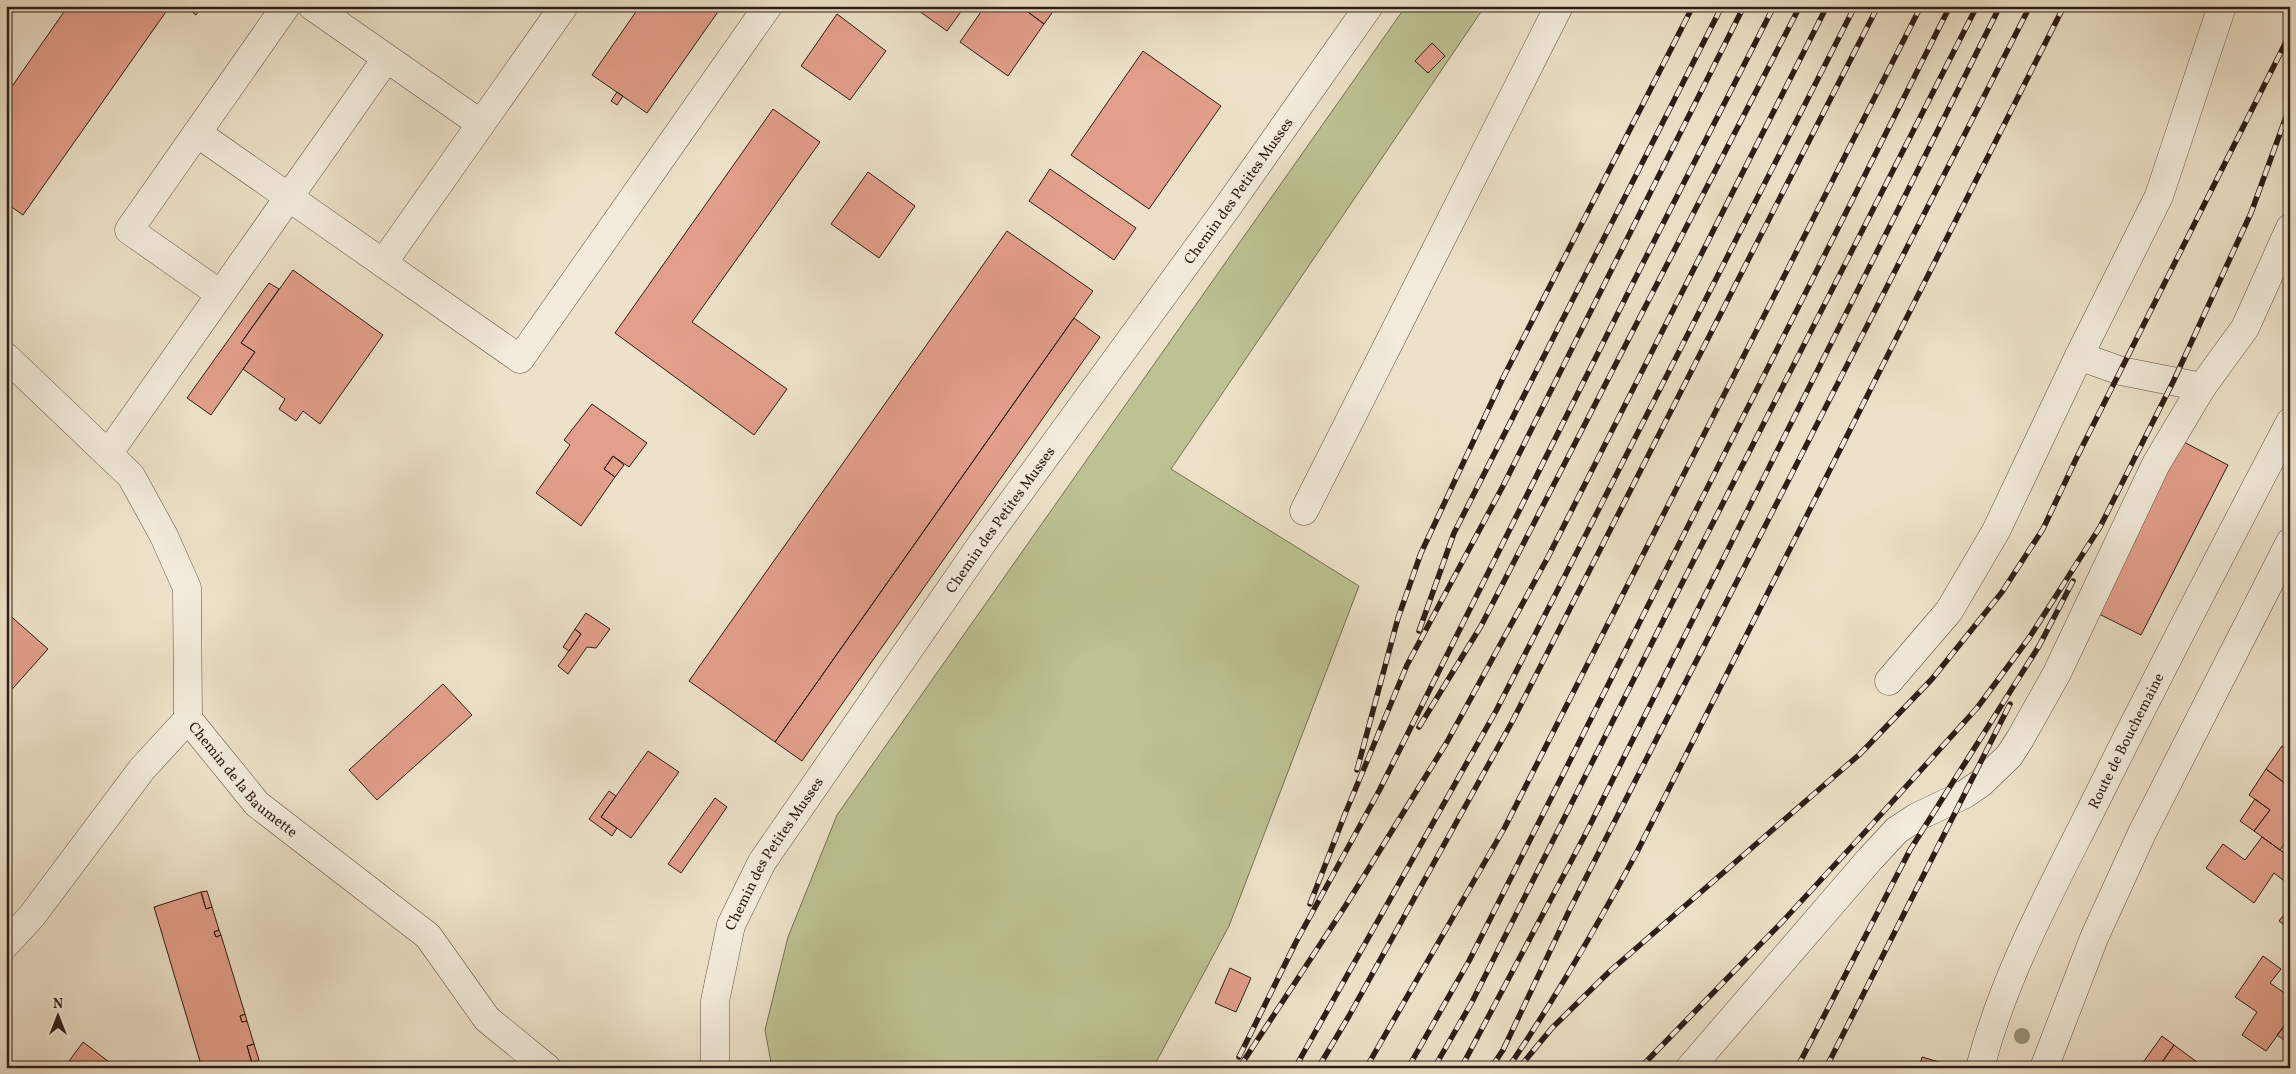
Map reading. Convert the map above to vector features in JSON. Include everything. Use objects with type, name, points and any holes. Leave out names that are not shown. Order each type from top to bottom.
[{"type":"street","points":[[220,294],[129,230],[286,6]]},
{"type":"street","points":[[312,6],[480,124]]},
{"type":"street","points":[[383,263],[564,6]]},
{"type":"street","points":[[196,133],[520,359],[768,6]]},
{"type":"street","name":"Chemin des Petites Musses","points":[[715,1068],[715,1001],[731,925],[762,862],[983,542],[1226,209],[1368,6]]},
{"type":"street","points":[[1304,511],[1559,6]]},
{"type":"street","points":[[1889,681],[1949,611],[1996,531],[2079,356],[2159,196],[2222,6]]},
{"type":"street","points":[[108,454],[386,58]]},
{"type":"street","points":[[1690,1068],[1870,858],[1897,830],[1917,816],[1973,789],[1996,770],[2009,756],[2020,740],[2057,673],[2156,464],[2202,387],[2245,328],[2290,228]]},
{"type":"street","points":[[2079,356],[2120,371],[2202,387]]},
{"type":"street","name":"Chemin de la Baumette","points":[[6,358],[131,476],[164,536],[187,588],[188,719],[257,804],[428,936],[487,1019],[542,1066]]},
{"type":"street","name":"Route de Bouchemaine","points":[[1980,1068],[2001,1001],[2023,946],[2133,725],[2290,422]]},
{"type":"street","points":[[2044,1068],[2094,938],[2142,833],[2290,542]]},
{"type":"street","points":[[6,944],[31,917],[142,769],[188,719]]},
{"type":"green space","points":[[1406,6],[1485,6],[1171,469],[1359,586],[1229,926],[1153,1068],[772,1068],[765,1030],[788,937],[837,815]]},
{"type":"building","points":[[68,6],[170,6],[23,215],[6,203],[6,95]]},
{"type":"building","points":[[184,6],[202,6],[196,15]]},
{"type":"building","points":[[640,6],[722,6],[647,113],[592,75]]},
{"type":"building","points":[[912,6],[965,6],[947,31]]},
{"type":"building","points":[[985,6],[1020,6],[1044,24],[1008,76],[960,42]]},
{"type":"building","points":[[1020,6],[1057,6],[1044,24]]},
{"type":"building","points":[[837,14],[886,51],[850,100],[801,66]]},
{"type":"building","points":[[1432,43],[1445,56],[1428,73],[1415,61]]},
{"type":"building","points":[[1143,51],[1221,106],[1149,209],[1071,155]]},
{"type":"building","points":[[617,92],[623,96],[617,105],[611,101]]},
{"type":"building","points":[[773,109],[820,142],[692,322],[787,389],[754,435],[615,333]]},
{"type":"building","points":[[1050,169],[1136,228],[1114,260],[1029,201]]},
{"type":"building","points":[[868,172],[915,206],[879,258],[831,224]]},
{"type":"building","points":[[1007,231],[1093,291],[775,742],[689,681]]},
{"type":"building","points":[[293,270],[383,335],[320,424],[303,411],[296,421],[279,409],[285,399],[243,369],[255,352],[241,343]]},
{"type":"building","points":[[269,283],[279,289],[241,343],[255,352],[211,415],[187,398]]},
{"type":"building","points":[[1074,318],[1100,337],[802,761],[775,742]]},
{"type":"building","points":[[592,404],[647,443],[629,467],[613,456],[604,469],[615,477],[581,526],[536,493],[570,445],[564,440]]},
{"type":"building","points":[[2180,440],[2228,465],[2141,635],[2093,611]]},
{"type":"building","points":[[613,456],[624,465],[615,477],[604,469]]},
{"type":"building","points":[[6,612],[48,649],[6,696]]},
{"type":"building","points":[[586,613],[610,629],[596,648],[587,647],[568,674],[558,666],[581,634],[575,629]]},
{"type":"building","points":[[575,629],[581,634],[569,651],[563,647]]},
{"type":"building","points":[[443,684],[472,715],[377,800],[349,770]]},
{"type":"building","points":[[2282,746],[2290,751],[2290,787],[2266,769]]},
{"type":"building","points":[[648,751],[679,772],[631,838],[601,817]]},
{"type":"building","points":[[2266,769],[2290,787],[2290,836],[2280,850],[2254,831],[2270,810],[2249,795]]},
{"type":"building","points":[[609,791],[616,796],[601,817],[617,828],[612,836],[589,819]]},
{"type":"building","points":[[715,798],[727,807],[681,873],[668,864]]},
{"type":"building","points":[[2255,799],[2270,810],[2254,831],[2240,821]]},
{"type":"building","points":[[2262,837],[2290,857],[2290,879],[2287,883],[2274,873],[2254,903],[2206,868],[2223,844],[2245,860]]},
{"type":"building","points":[[207,891],[212,907],[206,909],[201,892]]},
{"type":"building","points":[[201,892],[206,909],[212,907],[219,930],[214,932],[216,937],[221,935],[245,1014],[240,1016],[242,1022],[247,1021],[254,1044],[247,1046],[252,1063],[235,1068],[202,1068],[154,907]]},
{"type":"building","points":[[2290,907],[2290,929],[2279,921]]},
{"type":"building","points":[[219,930],[221,935],[216,937],[214,932]]},
{"type":"building","points":[[2263,956],[2281,969],[2270,983],[2290,997],[2290,1018],[2266,1051],[2242,1035],[2257,1012],[2235,997]]},
{"type":"building","points":[[1230,968],[1251,978],[1236,1012],[1215,1003]]},
{"type":"building","points":[[245,1014],[247,1021],[242,1022],[240,1016]]},
{"type":"building","points":[[2290,1018],[2290,1044],[2277,1035]]},
{"type":"building","points":[[2162,1036],[2174,1045],[2158,1068],[2139,1068]]},
{"type":"building","points":[[83,1042],[117,1068],[64,1068]]},
{"type":"building","points":[[254,1044],[259,1060],[252,1063],[247,1046]]},
{"type":"building","points":[[2174,1045],[2205,1068],[2158,1068]]},
{"type":"building","points":[[1922,1057],[1953,1066],[1952,1068],[1919,1068]]},
{"type":"railway","points":[[1357,770],[1398,618],[1421,553],[1503,378],[1693,6]]},
{"type":"railway","points":[[1419,631],[1454,533],[1722,6]]},
{"type":"railway","points":[[1310,904],[1407,665],[1503,486],[1744,6]]},
{"type":"railway","points":[[1239,1057],[1296,942],[1379,791],[1643,263],[1774,6]]},
{"type":"railway","points":[[1419,727],[1481,626],[1800,6]]},
{"type":"railway","points":[[1239,1068],[1346,905],[1447,742],[1548,557],[1827,6]]},
{"type":"railway","points":[[1295,1068],[1496,711],[1855,6]]},
{"type":"railway","points":[[1318,1068],[1349,1016],[1512,722],[1878,6]]},
{"type":"railway","points":[[1366,1068],[1505,827],[1921,6]]},
{"type":"railway","points":[[1408,1068],[1469,961],[1950,6]]},
{"type":"railway","points":[[1434,1068],[1472,1002],[1674,599],[1977,6]]},
{"type":"railway","points":[[1461,1068],[1584,837],[2000,6]]},
{"type":"railway","points":[[1491,1068],[1503,1050],[1570,909],[2030,6]]},
{"type":"railway","points":[[1508,1068],[1575,962],[1637,852],[2064,6]]},
{"type":"railway","points":[[1519,1068],[1552,1028],[1610,971],[1860,754],[1932,679],[2002,592],[2043,529],[2077,457],[2290,34]]},
{"type":"railway","points":[[1640,1068],[1783,921],[1865,832],[1977,708],[2029,638],[2100,527],[2173,382],[2251,213],[2290,106]]},
{"type":"railway","points":[[1797,1068],[1910,850],[2039,646],[2073,581]]},
{"type":"railway","points":[[1826,1068],[2010,704]]}]
